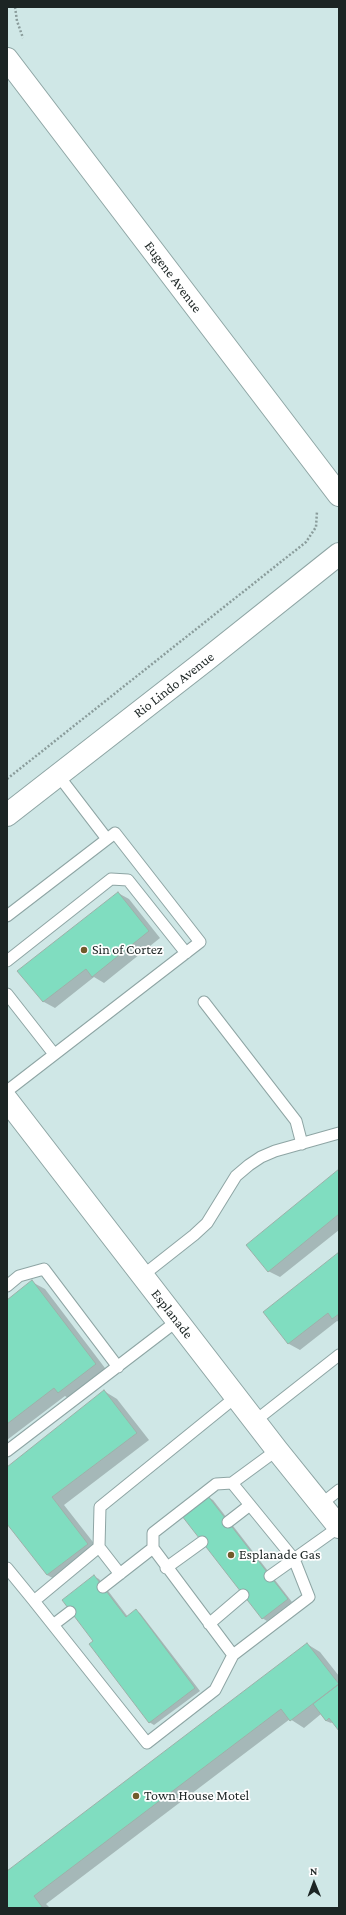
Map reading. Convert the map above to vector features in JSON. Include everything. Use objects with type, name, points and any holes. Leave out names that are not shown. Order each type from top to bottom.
[{"type":"street","name":"Eugene Avenue","points":[[7,59],[339,495]]},
{"type":"street","name":"Rio Lindo Avenue","points":[[7,815],[339,554]]},
{"type":"street","name":"Esplanade","points":[[7,1100],[142,1276],[237,1396],[277,1450],[339,1527]]},
{"type":"lane","points":[[58,775],[107,839]]},
{"type":"lane","points":[[7,916],[116,833],[200,942],[7,1091]]},
{"type":"lane","points":[[7,961],[111,879],[128,880],[186,953]]},
{"type":"lane","points":[[7,994],[54,1054]]},
{"type":"lane","points":[[204,1002],[296,1121],[302,1144]]},
{"type":"lane","points":[[142,1276],[194,1236],[207,1223],[232,1182],[249,1165],[275,1151],[339,1133]]},
{"type":"lane","points":[[7,1286],[19,1276],[44,1269],[118,1367]]},
{"type":"lane","points":[[7,1451],[177,1321]]},
{"type":"lane","points":[[255,1421],[339,1355]]},
{"type":"lane","points":[[120,1574],[99,1547],[100,1506],[237,1396]]},
{"type":"lane","points":[[233,1655],[166,1568],[153,1548],[153,1533],[216,1484],[232,1483],[277,1450]]},
{"type":"lane","points":[[7,1568],[147,1743],[215,1690],[233,1655],[309,1597],[294,1559],[232,1483]]},
{"type":"lane","points":[[320,1505],[339,1490]]},
{"type":"lane","points":[[228,1522],[250,1505]]},
{"type":"lane","points":[[270,1576],[339,1527]]},
{"type":"lane","points":[[166,1568],[202,1542]]},
{"type":"lane","points":[[34,1601],[99,1547]]},
{"type":"lane","points":[[103,1587],[153,1548]]},
{"type":"lane","points":[[209,1624],[243,1595]]},
{"type":"lane","points":[[53,1625],[70,1612]]},
{"type":"path","points":[[7,779],[306,542],[316,527],[318,519],[316,505]]},
{"type":"building","name":"Sin of Cortez","points":[[118,892],[149,931],[92,977],[86,969],[43,1002],[17,971]]},
{"type":"building","points":[[339,1169],[339,1214],[268,1272],[246,1245]]},
{"type":"building","points":[[339,1252],[339,1314],[332,1319],[328,1313],[288,1344],[263,1312]]},
{"type":"building","points":[[32,1280],[96,1364],[58,1393],[54,1388],[7,1424],[7,1300]]},
{"type":"building","points":[[104,1390],[137,1433],[52,1497],[88,1544],[47,1575],[7,1524],[7,1467]]},
{"type":"building","points":[[208,1496],[288,1599],[262,1619],[182,1516]]},
{"type":"building","points":[[94,1575],[126,1617],[136,1609],[195,1688],[149,1723],[89,1644],[93,1641],[62,1600]]},
{"type":"building","name":"Town House Motel","points":[[307,1643],[339,1684],[290,1721],[281,1709],[34,1896],[43,1908],[7,1908],[7,1871]]},
{"type":"building","points":[[339,1684],[339,1731],[329,1718],[326,1721],[313,1704]]},
{"type":"place","name":"Sin of Cortez","points":[[84,950]]},
{"type":"place","name":"Esplanade Gas","points":[[231,1555]]},
{"type":"place","name":"Town House Motel","points":[[136,1796]]}]
